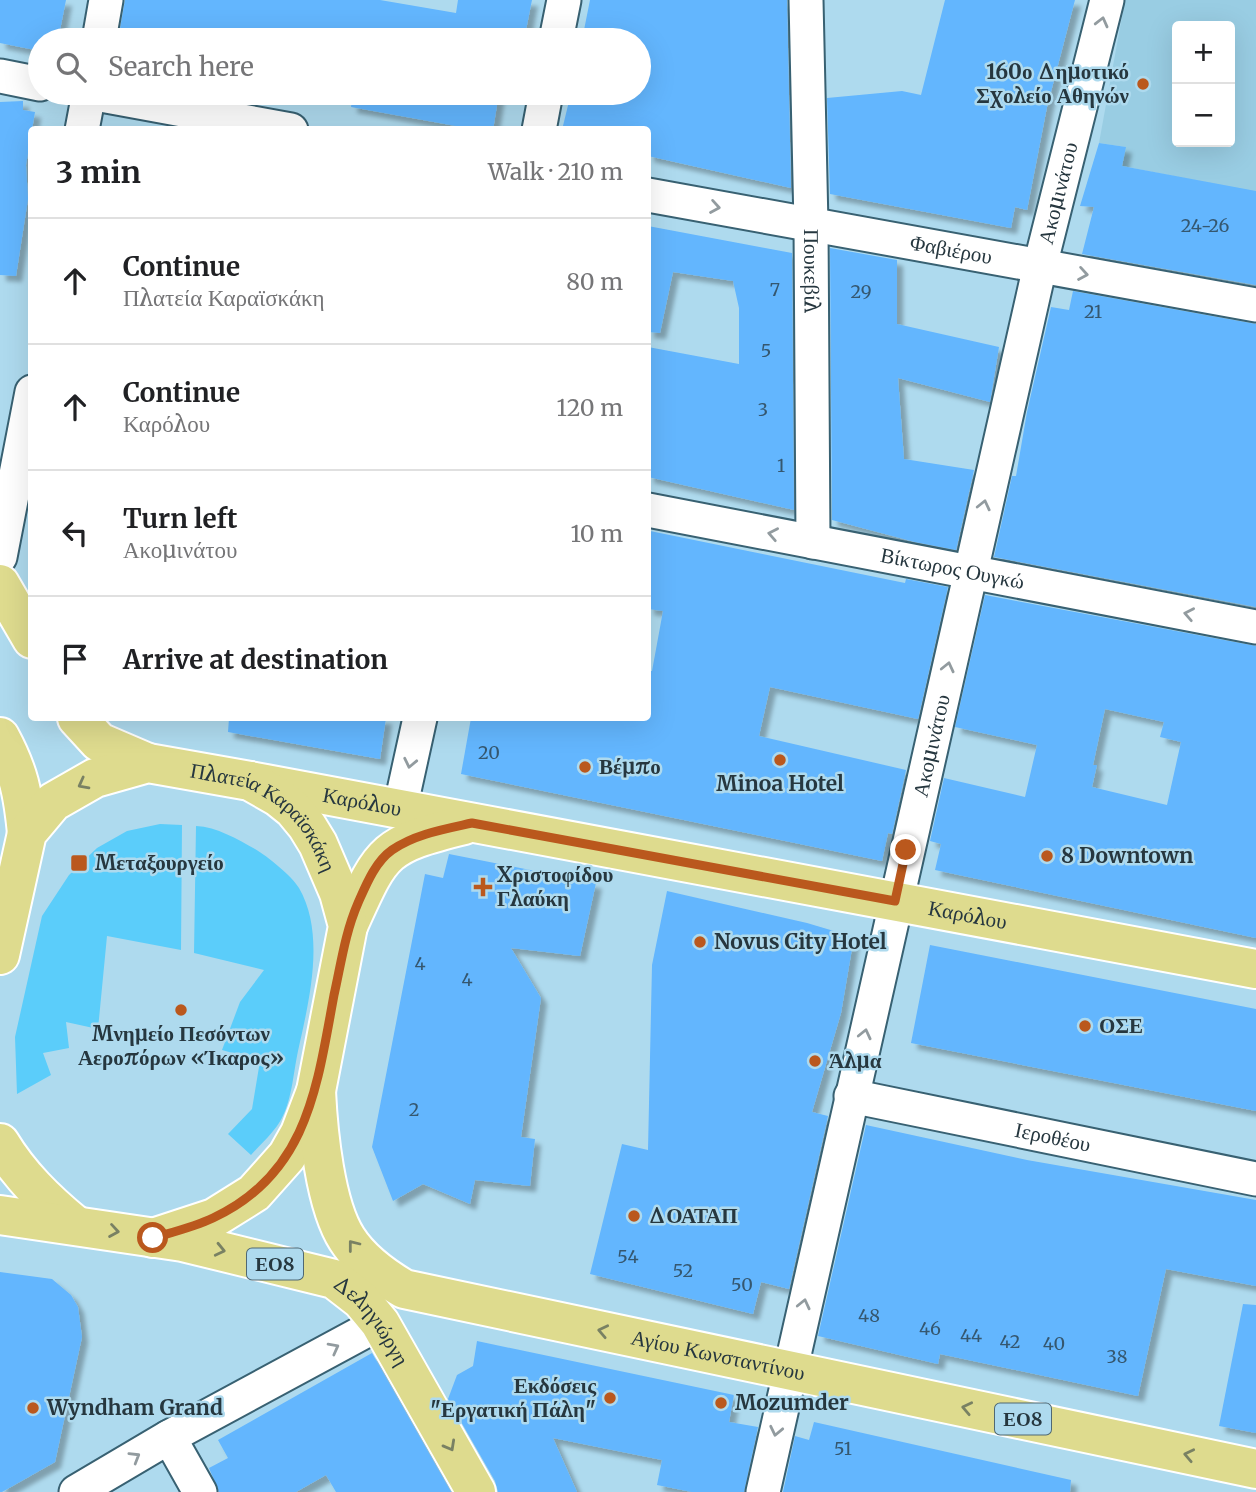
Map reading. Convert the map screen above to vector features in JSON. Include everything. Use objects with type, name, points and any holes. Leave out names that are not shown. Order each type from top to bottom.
[{"type":"main road","points":[[0,584],[28,632]]},
{"type":"main road","points":[[80,721],[99,742],[148,763]]},
{"type":"main road","points":[[0,737],[10,755],[23,791],[27,832]]},
{"type":"main road","name":"Πλατεία Καραϊσκάκη","points":[[0,955],[27,832],[53,802],[75,789],[95,778],[148,763],[250,781],[293,809],[307,826],[328,864],[348,926],[316,1091],[300,1133],[287,1156],[254,1193],[214,1218],[153,1238],[75,1225]]},
{"type":"main road","name":"Καρόλου","points":[[250,781],[1256,969]]},
{"type":"main road","name":"Καρόλου","points":[[348,926],[369,880],[390,851],[424,835],[472,823]]},
{"type":"main road","name":"Αγίου Κωνσταντίνου","points":[[316,1091],[319,1139],[335,1212],[347,1239],[365,1260],[404,1289],[1256,1469]]},
{"type":"main road","points":[[0,1143],[20,1174],[75,1225]]},
{"type":"main road","name":"ΕΟ8","points":[[0,1215],[75,1225]]},
{"type":"main road","name":"Δεληγιώργη","points":[[153,1238],[245,1256],[334,1279],[361,1300],[380,1323],[476,1492]]},
{"type":"street","points":[[101,28],[106,0]]},
{"type":"street","points":[[558,28],[564,0]]},
{"type":"street","name":"Πουκεβίλ","points":[[806,0],[813,542]]},
{"type":"street","name":"Ακομινάτου","points":[[763,1492],[969,572],[1040,266],[1107,0]]},
{"type":"street","points":[[0,76],[28,82]]},
{"type":"street","points":[[83,126],[87,105]]},
{"type":"street","points":[[155,105],[269,126]]},
{"type":"street","points":[[540,126],[544,105]]},
{"type":"street","name":"Φαβιέρου","points":[[651,196],[1256,306]]},
{"type":"street","points":[[0,557],[28,414]]},
{"type":"street","name":"Βίκτωρος Ουγκώ","points":[[651,511],[1256,627]]},
{"type":"street","points":[[400,809],[419,721]]},
{"type":"street","name":"Ιεροθέου","points":[[851,1096],[1256,1179]]},
{"type":"street","points":[[76,1492],[169,1437],[380,1323]]},
{"type":"street","points":[[169,1437],[200,1492]]},
{"type":"shaded area","name":"160ο Δημοτικό Σχολείο Αθηνών","points":[[1125,0],[1256,0],[1256,192],[1122,166],[1125,147],[1099,143]]},
{"type":"shaded area","points":[[160,824],[182,825],[181,950],[107,936],[98,1029],[66,1022],[69,1048],[43,1053],[51,1075],[17,1094],[15,1037],[42,916],[69,875],[97,848],[127,831]]},
{"type":"shaded area","points":[[196,826],[219,831],[234,838],[260,852],[279,867],[299,888],[312,926],[313,968],[289,1097],[279,1123],[251,1155],[228,1134],[252,1109],[260,1061],[222,1050],[240,1002],[264,970],[194,953]]},
{"type":"building","points":[[0,0],[66,0],[60,28],[28,28],[28,49],[0,43]]},
{"type":"building","points":[[125,0],[380,0],[456,13],[458,0],[532,0],[526,28],[120,28]]},
{"type":"building","points":[[590,0],[787,0],[791,188],[651,157],[651,126],[563,126],[568,105],[651,105],[651,28],[584,28]]},
{"type":"building","points":[[945,0],[1075,0],[1047,107],[1027,210],[1015,207],[1011,228],[830,194],[827,98],[902,91],[921,95]]},
{"type":"building","points":[[23,101],[23,110],[35,112],[33,126],[28,126],[28,199],[16,276],[0,275],[0,102]]},
{"type":"building","points":[[497,105],[494,126],[456,126],[351,107]]},
{"type":"building","points":[[1099,143],[1126,147],[1122,166],[1256,191],[1256,285],[1082,254],[1094,207],[1080,206]]},
{"type":"building","points":[[651,227],[792,253],[794,510],[651,478],[651,348],[739,364],[739,308],[733,281],[673,272],[660,333],[651,332]]},
{"type":"building","points":[[830,248],[897,260],[897,324],[999,347],[990,402],[898,378],[904,459],[974,470],[956,550],[832,520]]},
{"type":"building","points":[[1073,291],[1256,324],[1256,607],[994,557],[1012,476],[1016,476],[1027,412],[1051,307],[1069,310]]},
{"type":"building","points":[[651,531],[905,583],[906,579],[948,587],[918,719],[770,687],[759,736],[906,770],[892,834],[888,833],[882,861],[461,774],[470,721],[651,721],[651,671],[663,611],[651,609]]},
{"type":"building","points":[[985,595],[1256,646],[1256,938],[935,870],[941,844],[930,841],[944,778],[1025,797],[1037,745],[955,727]],"holes":[[[1105,709],[1164,722],[1160,737],[1181,742],[1167,805],[1092,787],[1097,765],[1093,765]]]},
{"type":"building","points":[[229,721],[386,721],[380,759],[228,732]]},
{"type":"building","points":[[449,854],[596,883],[580,956],[511,948],[541,998],[521,1137],[535,1139],[530,1186],[475,1180],[470,1204],[423,1184],[393,1201],[372,1147],[425,874],[443,878]]},
{"type":"building","points":[[667,891],[807,923],[854,937],[841,1013],[812,1112],[828,1116],[789,1289],[761,1282],[753,1314],[590,1274],[622,1144],[648,1150],[652,965]]},
{"type":"building","name":"ΟΣΕ","points":[[930,945],[1256,1009],[1256,1111],[911,1043]]},
{"type":"building","points":[[866,1125],[1027,1160],[1256,1200],[1256,1286],[1166,1269],[1138,1396],[940,1354],[938,1364],[818,1336]]},
{"type":"building","name":"Wyndham Grand","points":[[0,1272],[52,1279],[71,1295],[78,1307],[82,1337],[55,1462],[2,1492],[0,1492]]},
{"type":"building","points":[[1243,1304],[1256,1305],[1256,1433],[1219,1426]]},
{"type":"building","points":[[477,1341],[734,1395],[729,1422],[758,1427],[744,1492],[692,1492],[657,1485],[662,1460],[553,1438],[577,1492],[498,1492],[495,1481],[448,1399],[457,1375],[473,1366]]},
{"type":"building","points":[[372,1353],[451,1492],[336,1492],[326,1475],[296,1492],[219,1492],[209,1468],[228,1458],[218,1440]]},
{"type":"building","points":[[814,1422],[1071,1480],[1070,1492],[783,1492],[795,1436],[809,1440]]},
{"type":"place","name":"160ο Δημοτικό Σχολείο Αθηνών","points":[[1143,84]]},
{"type":"place","name":"Minoa Hotel","points":[[780,760]]},
{"type":"place","name":"Βέμπο","points":[[585,767]]},
{"type":"place","name":"8 Downtown","points":[[1047,856]]},
{"type":"place","name":"Μεταξουργείο","points":[[79,863]]},
{"type":"place","name":"Χριστοφίδου Γλαύκη","points":[[483,887]]},
{"type":"place","name":"Novus City Hotel","points":[[700,942]]},
{"type":"place","name":"Μνημείο Πεσόντων Αεροπόρων «Ίκαρος»","points":[[181,1010]]},
{"type":"place","name":"ΟΣΕ","points":[[1085,1026]]},
{"type":"place","name":"Άλμα","points":[[815,1061]]},
{"type":"place","name":"ΔΟΑΤΑΠ","points":[[634,1216]]},
{"type":"place","name":"Εκδόσεις \"Εργατική Πάλη\"","points":[[610,1398]]},
{"type":"place","name":"Mozumder","points":[[721,1403]]},
{"type":"place","name":"Wyndham Grand","points":[[33,1408]]},
{"type":"route","points":[[153,1238],[214,1218],[234,1207],[254,1193],[287,1156],[300,1133],[316,1091],[348,926],[379,863],[390,851],[406,842],[472,823],[895,901],[906,850]]}]
